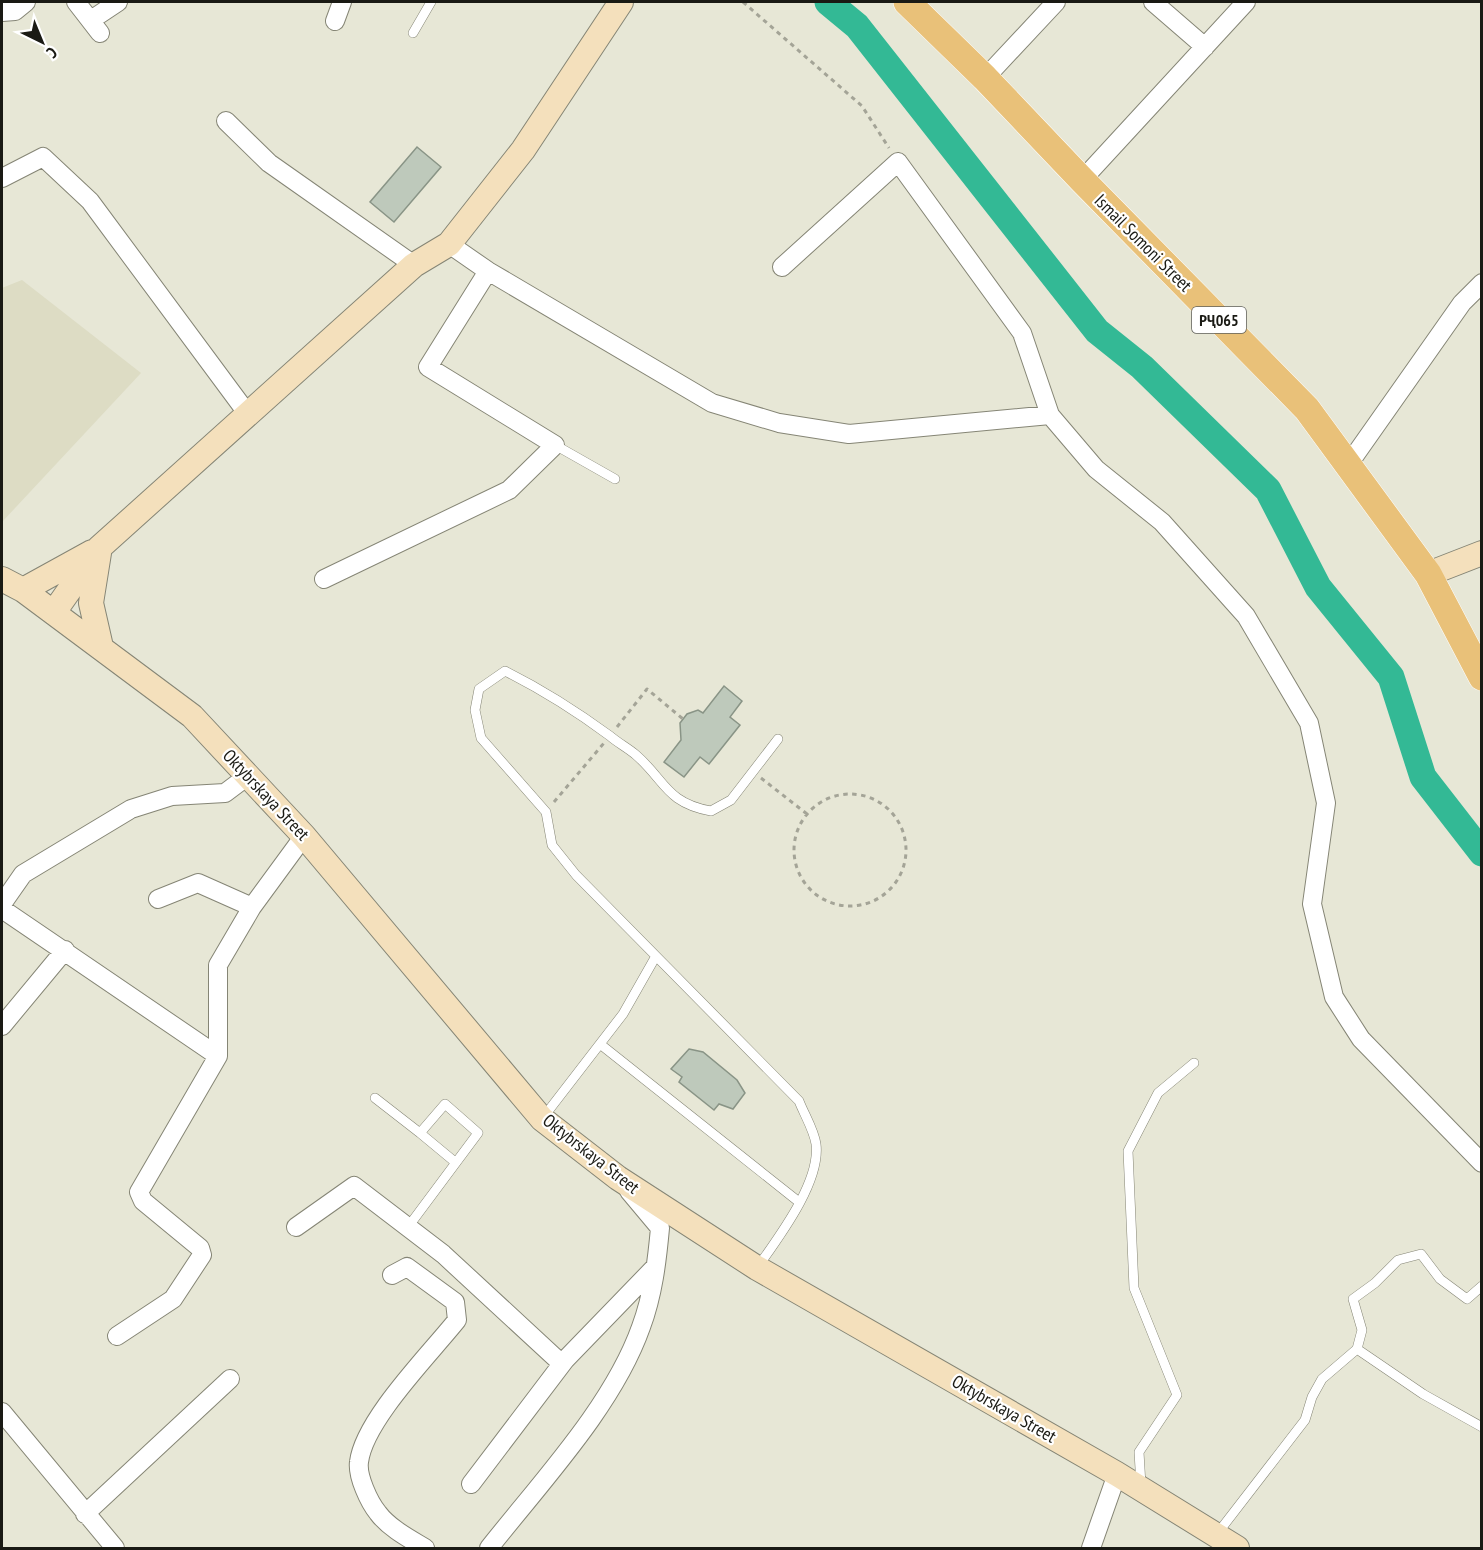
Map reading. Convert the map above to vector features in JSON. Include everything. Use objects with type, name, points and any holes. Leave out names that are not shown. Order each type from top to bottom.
[{"type":"main road","points":[[54,612],[99,548],[414,265],[449,244],[523,150],[621,2]]},
{"type":"main road","name":"Ismail Somoni Street","points":[[907,2],[986,78],[1082,180],[1307,409],[1428,574],[1482,677]]},
{"type":"main road","points":[[23,590],[99,548]]},
{"type":"main road","points":[[99,548],[91,603],[102,647]]},
{"type":"main road","points":[[1428,574],[1482,553]]},
{"type":"main road","name":"Oktybrskaya Street","points":[[2,579],[23,590],[54,612],[192,716],[304,836],[542,1119],[618,1178],[757,1268],[1117,1474],[1237,1548]]},
{"type":"street","points":[[2,12],[15,11],[26,2]]},
{"type":"street","points":[[76,2],[96,27],[118,2]]},
{"type":"street","points":[[335,21],[342,2]]},
{"type":"street","points":[[986,78],[1056,2]]},
{"type":"street","points":[[1153,2],[1205,47]]},
{"type":"street","points":[[1082,180],[1246,2]]},
{"type":"street","points":[[226,121],[269,163],[414,265]]},
{"type":"street","points":[[2,178],[43,157],[90,201],[247,413]]},
{"type":"street","points":[[782,267],[898,162],[1022,333],[1050,415],[1096,469],[1162,522],[1246,616],[1309,723],[1326,803],[1312,904],[1334,997],[1361,1039],[1482,1163]]},
{"type":"street","points":[[449,244],[488,271],[712,403],[779,423],[849,434],[1050,415]]},
{"type":"street","points":[[324,579],[509,490],[555,445],[428,367],[488,271]]},
{"type":"street","points":[[1348,465],[1462,303],[1482,283]]},
{"type":"street","points":[[2,904],[23,874],[131,808],[172,796],[225,793],[249,775]]},
{"type":"street","points":[[117,1336],[173,1299],[202,1255],[200,1248],[143,1201],[139,1192],[218,1056],[218,965],[252,907],[304,836]]},
{"type":"street","points":[[158,899],[198,883],[252,907]]},
{"type":"street","points":[[2,909],[218,1056]]},
{"type":"street","points":[[2,1026],[65,950]]},
{"type":"street","points":[[489,1548],[600,1406],[621,1371],[642,1326],[657,1265],[660,1228],[618,1178]]},
{"type":"street","points":[[296,1227],[354,1186],[443,1254],[562,1364]]},
{"type":"street","points":[[471,1484],[562,1364],[657,1265]]},
{"type":"street","points":[[392,1275],[407,1267],[455,1302],[457,1320],[380,1416],[366,1437],[358,1464],[367,1493],[378,1514],[425,1548]]},
{"type":"street","points":[[85,1514],[230,1379]]},
{"type":"street","points":[[2,1412],[115,1548]]},
{"type":"street","points":[[1090,1548],[1117,1474]]},
{"type":"lane","points":[[413,33],[430,2]]},
{"type":"lane","points":[[555,445],[615,479]]},
{"type":"lane","points":[[757,1268],[788,1224],[810,1177],[816,1145],[799,1101],[576,875],[552,845],[546,812],[481,738],[475,710],[478,689],[504,672],[545,691],[637,755],[662,786],[692,807],[711,811],[731,800],[778,739]]},
{"type":"lane","points":[[542,1119],[623,1014],[656,956]]},
{"type":"lane","points":[[600,1044],[800,1202]]},
{"type":"lane","points":[[1142,1490],[1139,1452],[1177,1395],[1134,1288],[1128,1150],[1158,1094],[1194,1063]]},
{"type":"lane","points":[[375,1098],[455,1162]]},
{"type":"lane","points":[[408,1227],[478,1133],[445,1104],[420,1133]]},
{"type":"lane","points":[[1216,1536],[1305,1420],[1312,1397],[1322,1379],[1357,1349],[1362,1330],[1353,1299],[1375,1283],[1398,1260],[1421,1254],[1440,1279],[1467,1299],[1482,1286]]},
{"type":"lane","points":[[1357,1349],[1423,1394],[1482,1427]]},
{"type":"path","points":[[742,2],[862,106],[898,162]]},
{"type":"path","points":[[546,812],[647,689],[683,718]]},
{"type":"path","points":[[753,771],[807,814]]},
{"type":"path","points":[[845,794],[867,796],[886,806],[901,823],[907,844],[905,866],[894,886],[877,900],[856,907],[834,904],[814,894],[800,877],[794,856],[796,834],[807,814],[824,800],[845,794]]},
{"type":"shaded area","points":[[22,280],[141,373],[2,522],[2,288]]},
{"type":"building","points":[[417,147],[441,167],[394,222],[370,202]]},
{"type":"building","points":[[724,686],[742,701],[730,717],[740,725],[709,764],[700,757],[684,777],[664,762],[681,740],[680,723],[687,714],[698,710],[703,713]]},
{"type":"building","points":[[689,1049],[703,1052],[737,1080],[745,1093],[733,1109],[719,1104],[714,1110],[679,1082],[682,1077],[671,1069]]},
{"type":"waterway","points":[[828,2],[857,26],[1097,331],[1142,367],[1268,490],[1318,587],[1391,677],[1423,777],[1482,853]]}]
